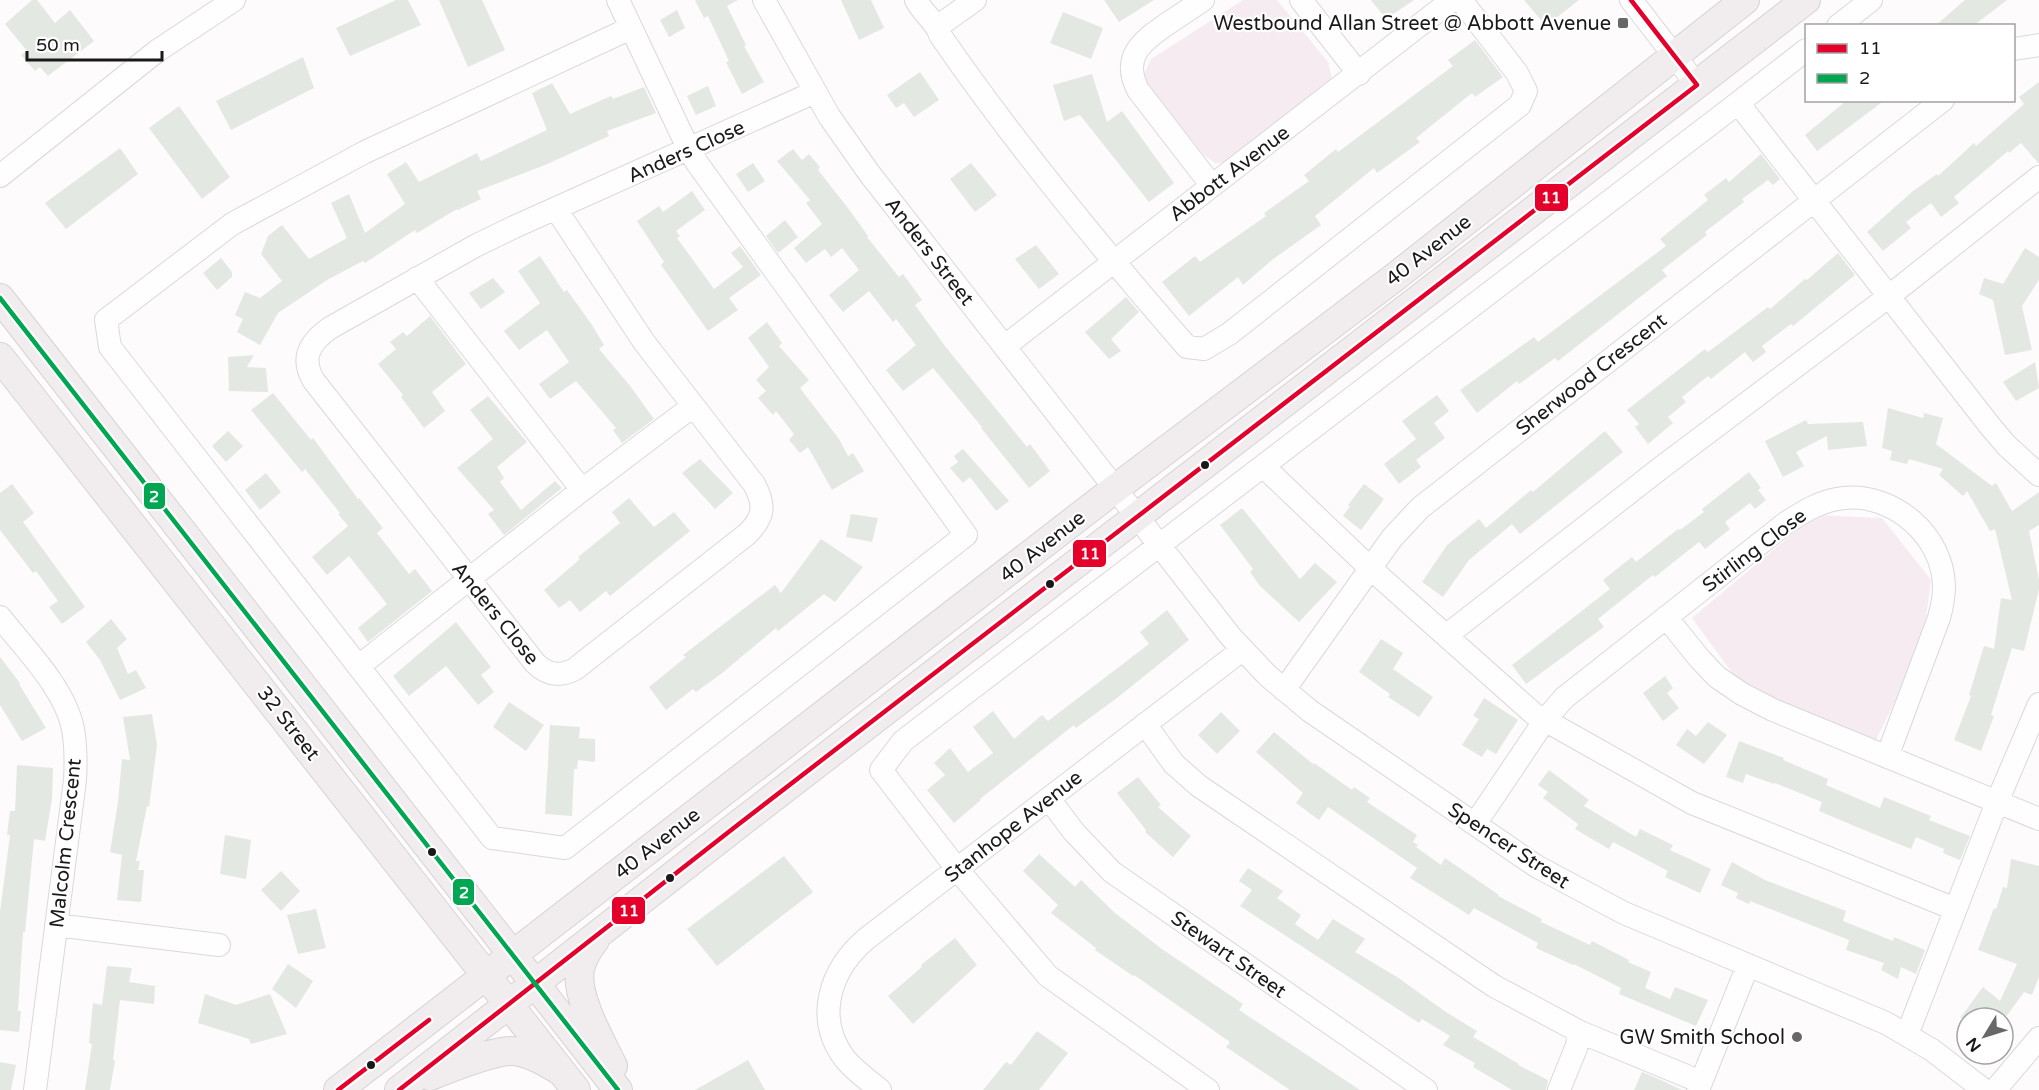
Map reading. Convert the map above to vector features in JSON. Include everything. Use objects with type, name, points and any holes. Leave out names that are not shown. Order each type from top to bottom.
[{"type":"main road","name":"40 Avenue","points":[[338,1090],[1116,488],[1395,277],[1745,0]]},
{"type":"main road","name":"40 Avenue","points":[[399,1090],[1806,0]]},
{"type":"main road","name":"32 Street","points":[[0,298],[618,1090]]},
{"type":"main road","name":"32 Street","points":[[0,357],[570,1081]]},
{"type":"main road","points":[[600,934],[583,960],[580,969],[581,990],[623,1090]]},
{"type":"main road","points":[[404,1090],[432,1075],[465,1063],[510,1052],[533,1057],[570,1081]]},
{"type":"street","points":[[0,176],[157,51],[234,0]]},
{"type":"street","points":[[618,0],[689,150],[966,535],[565,848],[492,838],[110,348],[106,320],[232,224],[365,152],[631,28]]},
{"type":"street","name":"Anders Street","points":[[764,0],[815,92],[869,173],[1116,488]]},
{"type":"street","points":[[916,0],[938,27],[940,35],[975,87],[1113,261],[1187,347],[1204,349],[1229,334],[1520,105],[1526,91],[1517,73],[1461,0]]},
{"type":"street","points":[[938,27],[975,0]]},
{"type":"street","points":[[1203,0],[1146,38],[1133,58],[1131,69],[1138,90],[1212,186]]},
{"type":"street","points":[[1301,0],[1359,74]]},
{"type":"street","name":"Abbott Avenue","points":[[1005,346],[1452,0]]},
{"type":"street","points":[[1631,0],[1697,85]]},
{"type":"street","points":[[1841,24],[1871,0]]},
{"type":"street","points":[[2015,48],[2039,45]]},
{"type":"street","points":[[1208,1090],[1048,975],[957,869],[880,770],[903,741],[1805,51]]},
{"type":"street","name":"Anders Close","points":[[556,209],[644,342],[754,484],[762,501],[760,519],[746,535],[575,669],[562,674],[541,669],[535,663],[314,381],[309,373],[310,349],[320,335],[475,246],[556,209],[689,150],[815,92]]},
{"type":"street","name":"Sherwood Crescent","points":[[1284,690],[1370,568],[1405,523],[1439,492],[1940,102]]},
{"type":"street","points":[[1738,103],[1990,426],[2007,446],[2039,475]]},
{"type":"street","points":[[1447,635],[1671,460],[1888,297],[2039,177]]},
{"type":"street","points":[[417,278],[582,490]]},
{"type":"street","points":[[359,666],[582,490],[693,406]]},
{"type":"street","points":[[1264,467],[1370,568],[1530,711],[1692,803],[1955,909]]},
{"type":"street","name":"Spencer Street","points":[[1116,488],[1242,650],[1284,690],[1318,717],[1536,866],[1624,913],[1846,1005],[1907,1035],[1953,1065],[1984,1090]]},
{"type":"street","name":"Stirling Close","points":[[1474,824],[1545,720],[1571,692],[1786,524],[1812,507],[1843,498],[1873,499],[1906,516],[1932,543],[1940,562],[1944,584],[1944,600],[1939,618],[1887,757]]},
{"type":"street","points":[[1666,617],[1708,668],[1742,694],[1773,710],[2039,819]]},
{"type":"street","name":"Malcolm Crescent","points":[[0,618],[55,688],[73,729],[75,780],[35,1090]]},
{"type":"street","name":"Stanhope Avenue","points":[[880,1090],[847,1061],[835,1042],[831,1030],[828,1009],[830,996],[837,974],[849,956],[866,939],[1242,650]]},
{"type":"street","points":[[1907,1035],[1997,802],[2039,704]]},
{"type":"street","points":[[1145,724],[1174,764],[1199,786],[1494,986],[1580,1032],[1699,1086],[1748,965]]},
{"type":"street","name":"Stewart Street","points":[[1049,799],[1074,832],[1112,872],[1426,1090]]},
{"type":"street","points":[[56,925],[219,945]]},
{"type":"street","points":[[1559,1090],[1580,1032]]},
{"type":"street","points":[[1995,1090],[2039,1038]]},
{"type":"shaded area","points":[[1243,0],[1277,0],[1328,62],[1332,77],[1323,89],[1230,162],[1215,163],[1204,155],[1148,87],[1143,76],[1151,59]]},
{"type":"shaded area","points":[[1815,515],[1882,518],[1931,580],[1922,647],[1874,744],[1741,685],[1692,618]]},
{"type":"building","points":[[32,0],[37,0],[55,23],[70,10],[94,41],[48,76],[40,67],[35,71],[21,55],[27,51],[5,24]]},
{"type":"building","points":[[396,0],[408,0],[421,25],[350,56],[336,28]]},
{"type":"building","points":[[439,0],[482,0],[505,50],[468,67]]},
{"type":"building","points":[[695,0],[738,0],[727,6],[746,45],[744,46],[764,82],[742,94],[726,62],[729,61],[708,16],[704,18]]},
{"type":"building","points":[[841,0],[871,0],[884,28],[859,40]]},
{"type":"building","points":[[1104,0],[1154,0],[1119,22]]},
{"type":"building","points":[[1371,0],[1414,0],[1386,19]]},
{"type":"building","points":[[1524,0],[1579,0],[1546,26]]},
{"type":"building","points":[[1965,0],[2007,0],[1976,24],[1937,24]]},
{"type":"building","points":[[677,10],[685,28],[669,37],[660,20]]},
{"type":"building","points":[[1063,12],[1103,28],[1091,59],[1050,43]]},
{"type":"building","points":[[1475,40],[1503,77],[1475,97],[1472,93],[1416,138],[1420,142],[1377,173],[1374,168],[1315,216],[1321,225],[1272,260],[1243,285],[1238,277],[1189,316],[1162,282],[1195,256],[1200,262],[1266,216],[1264,213],[1309,181],[1304,175],[1336,149],[1338,152],[1453,66],[1448,60]]},
{"type":"building","points":[[303,57],[314,88],[231,130],[216,101]]},
{"type":"building","points":[[920,72],[939,100],[914,117],[904,103],[896,108],[887,95]]},
{"type":"building","points":[[1092,74],[1107,122],[1122,111],[1174,183],[1149,202],[1080,115],[1064,121],[1053,85]]},
{"type":"building","points":[[2039,82],[2039,164],[2021,143],[2009,153],[2008,151],[1954,197],[1959,203],[1941,217],[1931,203],[1906,222],[1911,228],[1883,251],[1867,232],[1913,191],[1937,174],[1938,176],[1974,143],[1976,146],[2024,104],[2019,97]]},
{"type":"building","points":[[552,83],[570,114],[611,96],[613,99],[644,87],[656,113],[607,131],[609,136],[545,165],[477,191],[481,199],[457,209],[417,233],[415,230],[365,263],[363,261],[327,280],[278,313],[260,345],[237,332],[243,319],[235,315],[245,292],[260,298],[282,281],[261,254],[268,236],[282,225],[309,259],[347,238],[331,203],[349,194],[365,233],[405,204],[387,174],[406,162],[419,182],[477,153],[481,161],[547,130],[532,93]]},
{"type":"building","points":[[708,86],[716,106],[696,115],[687,96]]},
{"type":"building","points":[[1845,102],[1882,102],[1817,151],[1805,135]]},
{"type":"building","points":[[179,106],[230,177],[202,199],[149,128]]},
{"type":"building","points":[[120,148],[138,174],[66,229],[45,203]]},
{"type":"building","points":[[793,149],[802,160],[809,154],[820,167],[818,170],[867,237],[899,277],[903,274],[922,300],[915,305],[945,346],[1027,447],[1030,444],[1050,471],[1029,488],[933,368],[903,391],[886,370],[916,345],[896,319],[893,322],[869,291],[843,312],[829,295],[859,270],[842,248],[831,257],[825,249],[806,263],[794,248],[822,224],[806,203],[810,200],[777,161]]},
{"type":"building","points":[[1761,154],[1780,179],[1773,185],[1768,180],[1742,199],[1744,202],[1705,232],[1707,235],[1662,270],[1667,276],[1558,361],[1555,358],[1519,384],[1517,381],[1477,413],[1460,390],[1534,337],[1538,342],[1666,246],[1660,239],[1708,200],[1704,195],[1726,178],[1729,182]]},
{"type":"building","points":[[753,163],[765,181],[748,192],[736,174]]},
{"type":"building","points":[[971,163],[997,195],[975,212],[950,179]]},
{"type":"building","points":[[692,191],[705,210],[676,231],[680,236],[677,238],[714,289],[743,267],[731,253],[740,246],[761,275],[729,298],[738,310],[708,331],[661,265],[664,262],[637,221],[659,206],[663,212]]},
{"type":"building","points":[[785,220],[798,237],[778,253],[766,236]]},
{"type":"building","points":[[1036,245],[1059,274],[1039,289],[1015,259]]},
{"type":"building","points":[[2025,248],[2039,257],[2039,280],[2022,306],[2032,350],[2005,355],[1993,300],[1979,294],[1984,278],[2003,284]]},
{"type":"building","points":[[1838,253],[1855,275],[1793,326],[1791,324],[1762,346],[1766,352],[1753,362],[1745,352],[1711,379],[1708,376],[1682,397],[1686,402],[1668,417],[1673,423],[1648,444],[1635,427],[1639,424],[1627,410],[1705,349],[1708,352],[1768,307],[1770,309]]},
{"type":"building","points":[[540,256],[564,292],[567,290],[592,325],[604,345],[599,349],[654,419],[622,443],[613,430],[616,428],[576,381],[550,399],[539,384],[569,362],[547,330],[519,350],[504,331],[540,303],[518,271]]},
{"type":"building","points":[[221,258],[232,272],[232,277],[217,290],[203,273]]},
{"type":"building","points":[[493,278],[505,292],[481,309],[469,293]]},
{"type":"building","points":[[1126,297],[1139,312],[1111,339],[1121,351],[1109,359],[1085,332]]},
{"type":"building","points":[[430,316],[466,364],[432,392],[445,411],[424,428],[401,397],[403,395],[378,364],[396,349],[390,342],[403,332],[407,336]]},
{"type":"building","points":[[767,322],[782,343],[779,346],[809,380],[800,388],[839,439],[848,456],[853,453],[864,471],[832,490],[808,447],[800,453],[789,440],[794,434],[776,411],[773,415],[758,398],[766,391],[756,380],[769,367],[748,338]]},
{"type":"building","points":[[254,355],[247,367],[266,368],[268,392],[229,391],[228,357]]},
{"type":"building","points":[[2035,362],[2039,388],[2016,401],[2003,382]]},
{"type":"building","points":[[273,393],[311,440],[313,438],[358,499],[383,528],[377,533],[409,574],[415,569],[432,591],[368,642],[358,628],[387,604],[349,556],[327,575],[312,557],[348,526],[305,469],[302,472],[251,410]]},
{"type":"building","points":[[1437,395],[1449,411],[1434,423],[1445,438],[1416,460],[1421,467],[1399,484],[1384,464],[1416,439],[1402,421]]},
{"type":"building","points":[[488,396],[527,442],[497,467],[504,478],[500,482],[521,510],[555,481],[562,488],[504,535],[488,514],[494,510],[457,468],[493,439],[470,410]]},
{"type":"building","points":[[1888,408],[1923,418],[1924,413],[1943,418],[1936,444],[1992,486],[1996,483],[2012,511],[2039,492],[2039,525],[2029,531],[2039,589],[2024,651],[2012,648],[1991,715],[1994,716],[1981,751],[1954,740],[1971,696],[1969,695],[1984,646],[1994,649],[2001,598],[2012,600],[1995,529],[1990,531],[1967,491],[1963,496],[1939,475],[1943,469],[1909,459],[1907,464],[1890,460],[1892,451],[1882,448]]},
{"type":"building","points":[[1806,420],[1808,424],[1863,422],[1867,446],[1828,450],[1827,436],[1796,452],[1804,466],[1783,477],[1765,441]]},
{"type":"building","points":[[228,431],[243,446],[226,462],[212,446]]},
{"type":"building","points":[[1605,431],[1623,452],[1520,534],[1512,524],[1469,560],[1443,597],[1422,582],[1447,545],[1479,519],[1486,528]]},
{"type":"building","points":[[963,449],[1009,501],[996,511],[970,477],[963,483],[950,468],[958,462],[954,456]]},
{"type":"building","points":[[700,459],[733,493],[715,509],[682,473]]},
{"type":"building","points":[[1749,472],[1761,488],[1758,490],[1766,500],[1755,509],[1750,503],[1725,522],[1730,529],[1705,549],[1699,542],[1655,577],[1653,575],[1598,619],[1604,627],[1526,684],[1512,665],[1610,589],[1603,580],[1632,557],[1636,562],[1678,529],[1680,530],[1704,512],[1702,509]]},
{"type":"building","points":[[266,473],[281,492],[260,510],[245,490]]},
{"type":"building","points":[[12,484],[34,513],[23,522],[85,607],[62,624],[49,607],[58,601],[36,571],[33,573],[0,530],[0,493]]},
{"type":"building","points":[[1364,484],[1384,499],[1361,530],[1343,516],[1350,506],[1348,505]]},
{"type":"building","points":[[629,498],[654,527],[674,512],[690,531],[610,596],[606,591],[580,612],[570,600],[559,608],[544,590],[580,559],[578,557],[620,523],[612,512]]},
{"type":"building","points":[[1242,508],[1300,579],[1315,563],[1337,582],[1299,622],[1260,586],[1250,572],[1253,569],[1220,525]]},
{"type":"building","points":[[851,514],[878,518],[872,542],[846,537]]},
{"type":"building","points":[[821,539],[863,567],[835,602],[824,594],[778,631],[776,628],[721,674],[696,692],[693,689],[666,710],[649,687],[686,657],[683,655],[775,585],[781,593]]},
{"type":"building","points":[[1167,610],[1189,640],[1117,698],[1076,728],[1074,725],[980,799],[954,823],[927,790],[945,775],[934,763],[950,748],[968,772],[993,753],[973,727],[993,711],[1014,739],[1042,715],[1048,721],[1149,644],[1140,632]]},
{"type":"building","points":[[111,619],[127,639],[117,648],[128,674],[136,670],[146,688],[120,700],[100,660],[86,642]]},
{"type":"building","points":[[456,622],[491,667],[481,675],[494,692],[478,705],[446,666],[409,696],[393,676]]},
{"type":"building","points":[[1381,639],[1403,653],[1393,669],[1433,697],[1419,717],[1388,697],[1390,694],[1359,672]]},
{"type":"building","points":[[0,657],[20,683],[46,728],[22,741],[0,705]]},
{"type":"building","points":[[1665,676],[1673,688],[1667,693],[1679,708],[1663,721],[1643,693]]},
{"type":"building","points":[[1484,698],[1518,720],[1496,754],[1487,749],[1482,757],[1462,745],[1479,719],[1473,716]]},
{"type":"building","points":[[509,702],[544,725],[526,751],[493,727]]},
{"type":"building","points":[[1221,712],[1240,731],[1217,754],[1198,735]]},
{"type":"building","points":[[152,714],[157,745],[149,807],[147,806],[136,861],[140,861],[138,870],[144,870],[141,902],[117,900],[122,855],[110,852],[122,759],[130,760],[123,717]]},
{"type":"building","points":[[1708,722],[1727,735],[1704,764],[1676,745],[1687,729],[1696,736]]},
{"type":"building","points":[[550,725],[580,727],[579,738],[595,739],[595,762],[578,760],[577,769],[574,769],[572,816],[545,814]]},
{"type":"building","points":[[1274,732],[1313,764],[1352,790],[1354,787],[1370,798],[1367,802],[1417,835],[1413,842],[1418,845],[1416,847],[1441,865],[1445,858],[1498,896],[1542,919],[1541,922],[1590,945],[1592,941],[1629,960],[1628,962],[1651,972],[1645,988],[1670,999],[1675,987],[1708,1000],[1696,1026],[1619,994],[1621,988],[1536,948],[1538,943],[1474,908],[1469,915],[1410,878],[1417,868],[1328,807],[1319,820],[1296,803],[1303,793],[1256,752]]},
{"type":"building","points":[[1739,741],[1784,758],[1783,760],[1828,779],[1826,785],[1880,808],[1884,797],[1931,816],[1929,820],[1970,836],[1960,860],[1943,853],[1944,849],[1916,837],[1911,849],[1864,830],[1819,811],[1822,802],[1775,783],[1746,774],[1743,783],[1726,777]]},
{"type":"building","points":[[17,765],[53,768],[52,799],[45,841],[34,839],[25,932],[23,932],[18,1011],[21,1011],[19,1032],[0,1030],[0,912],[10,835],[7,835],[10,811],[15,811]]},
{"type":"building","points":[[1549,770],[1589,800],[1584,806],[1636,837],[1640,829],[1673,845],[1670,850],[1711,869],[1700,893],[1665,877],[1668,871],[1613,842],[1609,849],[1575,829],[1578,824],[1543,798],[1548,792],[1538,785]]},
{"type":"building","points":[[1138,777],[1161,805],[1158,807],[1191,836],[1173,857],[1145,832],[1146,830],[1117,793]]},
{"type":"building","points":[[225,835],[251,840],[246,879],[220,874]]},
{"type":"building","points":[[1039,854],[1075,887],[1081,880],[1115,913],[1162,949],[1243,1004],[1239,1010],[1360,1090],[1290,1090],[1226,1047],[1230,1042],[1095,950],[1096,948],[1051,913],[1058,905],[1023,871]]},
{"type":"building","points":[[784,856],[813,892],[717,966],[687,929]]},
{"type":"building","points":[[2011,859],[2039,866],[2039,977],[2032,995],[2024,992],[2014,1006],[1969,1006],[1983,987],[2000,1001],[2017,964],[1978,950],[2003,887],[2007,888]]},
{"type":"building","points":[[1732,862],[1765,880],[1846,911],[1843,921],[1893,941],[1894,937],[1925,950],[1916,974],[1901,967],[1898,979],[1881,970],[1884,963],[1846,950],[1849,940],[1750,901],[1749,904],[1736,898],[1738,893],[1721,885]]},
{"type":"building","points":[[1248,868],[1283,891],[1277,898],[1301,915],[1295,924],[1318,940],[1333,919],[1365,939],[1355,952],[1397,977],[1477,1031],[1473,1037],[1518,1065],[1548,1080],[1546,1090],[1512,1090],[1473,1067],[1475,1063],[1443,1045],[1450,1036],[1422,1019],[1419,1023],[1240,906],[1252,890],[1239,881]]},
{"type":"building","points":[[281,871],[300,891],[281,911],[261,890]]},
{"type":"building","points":[[316,909],[326,948],[298,954],[287,915]]},
{"type":"building","points":[[955,938],[977,965],[913,1024],[888,996],[922,967],[921,965]]},
{"type":"building","points":[[288,964],[313,981],[296,1008],[272,989]]},
{"type":"building","points":[[107,966],[132,968],[129,982],[155,986],[154,1004],[120,1000],[110,1090],[85,1090],[92,1044],[89,1043],[93,1003],[102,1005]]},
{"type":"building","points":[[205,994],[236,1005],[270,994],[287,1034],[251,1044],[249,1039],[198,1023]]},
{"type":"building","points":[[1037,1031],[1068,1053],[1039,1090],[983,1090],[1006,1062],[1011,1065]]},
{"type":"building","points":[[748,1060],[765,1090],[695,1090]]},
{"type":"building","points":[[0,1062],[16,1065],[11,1090],[0,1090]]},
{"type":"building","points":[[1642,1072],[1661,1080],[1682,1090],[1634,1090]]},
{"type":"transit line","name":"11","points":[[399,1090],[735,827],[1697,85],[1631,0]]},
{"type":"transit line","name":"2","points":[[0,298],[618,1090]]},
{"type":"transit line","name":"11","points":[[338,1090],[429,1020]]},
{"type":"place","name":"Westbound Allan Street @ Abbott Avenue","points":[[1623,23]]},
{"type":"place","name":"GW Smith School","points":[[1797,1037]]}]
